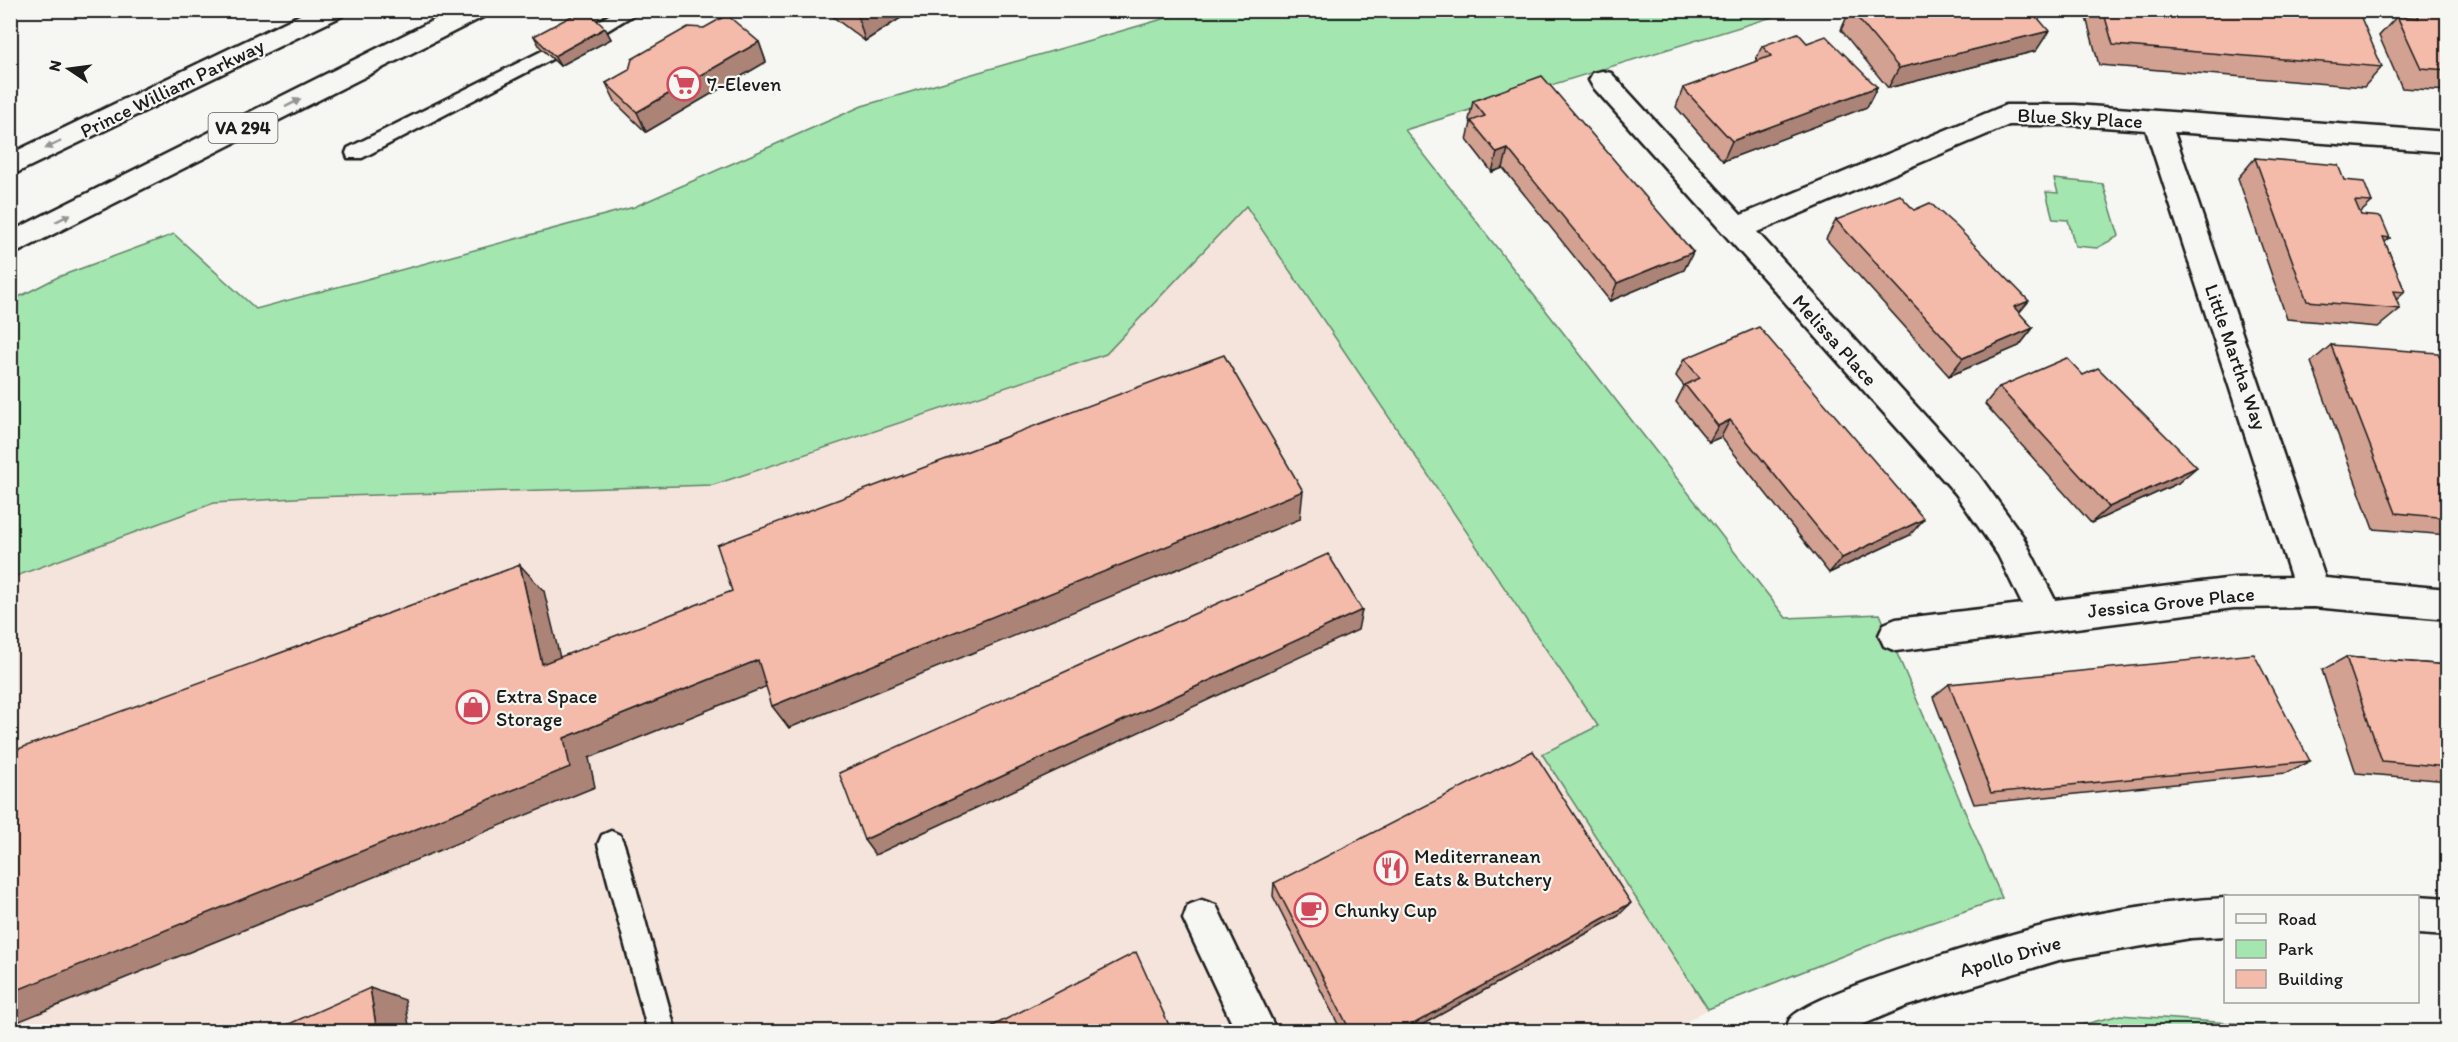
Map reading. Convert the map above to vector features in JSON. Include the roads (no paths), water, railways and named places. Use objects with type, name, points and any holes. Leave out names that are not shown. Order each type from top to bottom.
[{"type":"main road","name":"Prince William Parkway","points":[[10,166],[333,10]]},
{"type":"main road","name":"VA 294","points":[[10,245],[476,10]]},
{"type":"main road","name":"Melissa Place","points":[[1602,80],[1983,503],[2010,545],[2046,616]]},
{"type":"main road","name":"Blue Sky Place","points":[[1735,229],[2006,115],[2053,114],[2448,142]]},
{"type":"main road","name":"Little Martha Way","points":[[2157,122],[2313,592]]},
{"type":"main road","name":"Jessica Grove Place","points":[[1896,635],[2234,592],[2313,592],[2448,604]]},
{"type":"main road","points":[[2419,915],[2448,916]]},
{"type":"main road","name":"Apollo Drive","points":[[1805,1032],[1833,1016],[1907,986],[2059,941],[2191,919],[2224,917]]},
{"type":"main road","points":[[1202,919],[1257,1032]]},
{"type":"lane","points":[[599,28],[633,10]]},
{"type":"lane","points":[[355,153],[548,54]]},
{"type":"lane","points":[[611,844],[662,1032]]},
{"type":"place","name":"7-Eleven","points":[[684,84]]},
{"type":"place","name":"Extra Space Storage","points":[[473,707]]},
{"type":"place","name":"Mediterranean Eats & Butchery","points":[[1391,868]]},
{"type":"place","name":"Chunky Cup","points":[[1311,910]]}]
